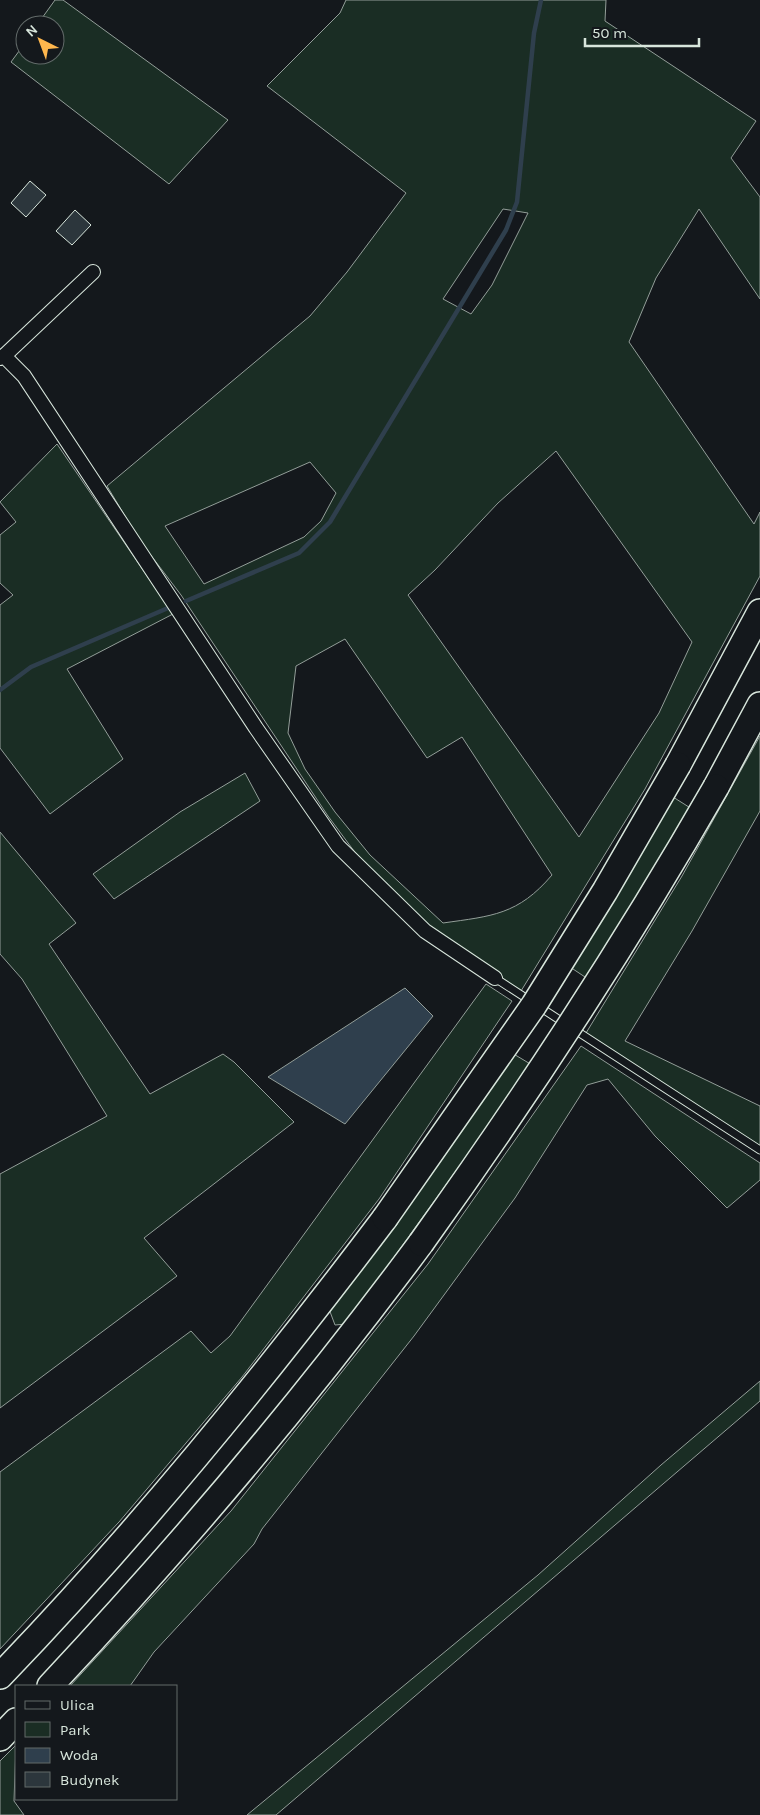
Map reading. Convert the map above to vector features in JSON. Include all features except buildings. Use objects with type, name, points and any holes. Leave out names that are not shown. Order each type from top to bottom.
[{"type":"highway","points":[[0,1676],[65,1607],[173,1485],[238,1407],[385,1218],[534,1005],[605,891],[678,765],[760,612]]},
{"type":"highway","points":[[51,1685],[148,1580],[226,1490],[366,1316],[421,1243],[505,1123],[608,968],[716,786],[760,705]]},
{"type":"highway","points":[[0,1738],[15,1723]]},
{"type":"street","points":[[93,272],[2,357],[24,376],[256,728],[338,846],[425,930],[495,978]]},
{"type":"lane","points":[[495,978],[760,1150]]},
{"type":"green space","points":[[55,0],[63,0],[228,120],[169,184],[11,62],[15,57],[15,65],[65,65],[65,15],[44,15]]},
{"type":"green space","points":[[346,0],[606,0],[605,21],[756,121],[731,158],[760,197],[760,299],[699,209],[656,278],[629,342],[754,524],[760,512],[760,576],[645,789],[521,991],[427,926],[354,851],[328,816],[181,595],[140,541],[107,486],[310,316],[347,272],[406,193],[267,86],[340,13]],"holes":[[[503,209],[528,213],[492,285],[471,314],[443,299]],[[556,451],[692,642],[659,713],[579,837],[408,595],[435,570],[498,503]],[[310,462],[336,493],[321,521],[304,537],[204,584],[165,526]],[[345,639],[427,758],[462,737],[552,875],[540,888],[515,906],[490,915],[443,923],[370,855],[335,812],[305,769],[288,733],[296,666]]]},
{"type":"green space","points":[[57,444],[173,614],[67,669],[123,759],[50,814],[0,748],[0,605],[13,595],[0,583],[0,535],[16,522],[0,502]]},
{"type":"green space","points":[[760,736],[760,811],[692,931],[625,1041],[760,1106],[760,1147],[586,1033],[682,876]]},
{"type":"green space","points":[[245,773],[260,801],[114,899],[93,874],[180,812]]},
{"type":"green space","points":[[673,797],[692,809],[588,979],[570,967]]},
{"type":"green space","points":[[0,832],[76,923],[49,944],[150,1094],[223,1054],[234,1062],[294,1122],[144,1238],[177,1276],[0,1408],[0,1174],[107,1116],[22,979],[0,954]]},
{"type":"green space","points":[[486,984],[512,1001],[379,1199],[242,1377],[119,1522],[0,1649],[0,1472],[191,1331],[211,1353],[230,1336]]},
{"type":"green space","points":[[581,1046],[760,1163],[760,1180],[727,1208],[655,1136],[608,1079],[587,1085],[515,1198],[414,1336],[262,1529],[254,1544],[154,1652],[131,1685],[71,1685],[231,1511],[428,1264]]},
{"type":"green space","points":[[512,1053],[532,1065],[346,1324],[335,1325],[329,1309]]},
{"type":"green space","points":[[760,1381],[760,1401],[276,1815],[247,1815],[538,1575],[661,1465]]},
{"type":"green space","points":[[15,1746],[14,1801],[24,1815],[0,1815],[0,1761]]},
{"type":"water","points":[[405,988],[433,1016],[345,1124],[268,1077]]},
{"type":"waterway","points":[[186,601],[299,553],[330,522],[506,230],[517,202],[534,33],[541,0]]},
{"type":"waterway","points":[[0,690],[31,667],[168,608]]}]
